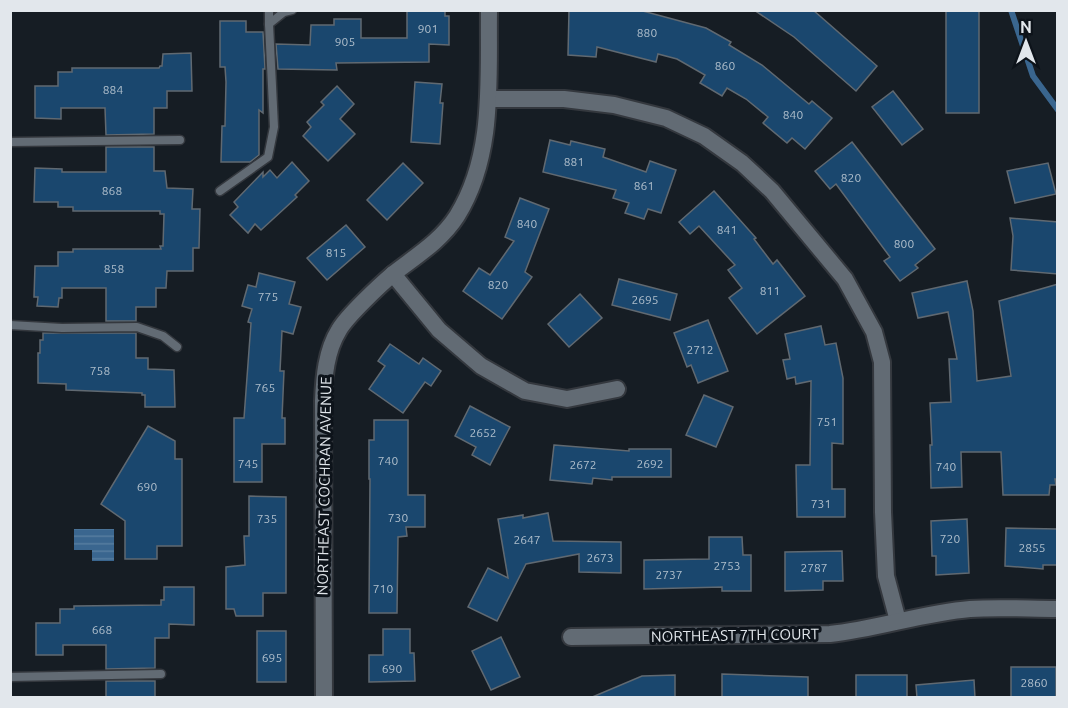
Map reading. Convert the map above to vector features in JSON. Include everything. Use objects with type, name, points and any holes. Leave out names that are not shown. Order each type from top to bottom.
[{"type":"street","name":"NORTHEAST COCHRAN AVENUE","points":[[324,698],[322,619],[324,376],[329,352],[339,328],[393,274],[426,251],[457,217],[475,180],[486,134],[489,10]]},
{"type":"street","points":[[488,99],[564,99],[614,105],[666,118],[704,136],[742,163],[772,190],[845,279],[874,332],[882,362],[883,512],[886,576],[898,621]]},
{"type":"street","points":[[393,274],[439,330],[481,366],[525,391],[567,399],[617,389]]},
{"type":"street","name":"NORTHEAST 7TH COURT","points":[[571,637],[830,634],[863,630],[898,621],[970,609],[1058,609]]},
{"type":"lane","points":[[220,191],[268,157],[274,127],[269,10]]},
{"type":"lane","points":[[269,24],[284,12],[292,10]]},
{"type":"lane","points":[[10,142],[180,140]]},
{"type":"lane","points":[[10,325],[137,327],[163,336],[177,347]]},
{"type":"lane","points":[[10,677],[161,674]]},
{"type":"water","points":[[74,529],[114,529],[114,561],[92,561],[92,550],[74,550]]},
{"type":"building","points":[[407,10],[445,10],[445,16],[449,16],[449,45],[429,44],[429,62],[336,63],[337,70],[278,69],[276,44],[310,45],[311,25],[334,25],[334,19],[361,19],[361,38],[407,38]]},
{"type":"building","points":[[569,10],[639,10],[706,28],[731,42],[729,45],[762,65],[809,104],[812,101],[832,118],[805,149],[792,138],[787,143],[763,123],[768,117],[746,99],[727,88],[722,96],[700,83],[705,75],[677,59],[658,54],[656,62],[597,47],[596,57],[568,55]]},
{"type":"building","points":[[754,10],[813,10],[877,66],[856,91],[794,37]]},
{"type":"building","points":[[946,10],[979,10],[979,113],[946,113]]},
{"type":"building","points":[[220,21],[246,21],[246,32],[263,32],[265,69],[263,69],[263,113],[259,110],[259,155],[250,162],[221,162],[226,82],[225,67],[220,67]]},
{"type":"building","points":[[191,53],[192,91],[167,91],[167,108],[154,108],[154,134],[106,135],[105,108],[61,108],[61,119],[35,118],[35,86],[58,86],[58,72],[72,72],[72,68],[159,68],[162,66],[163,54]]},
{"type":"building","points":[[415,82],[442,84],[440,144],[411,142]]},
{"type":"building","points":[[337,86],[354,104],[340,119],[355,134],[328,161],[303,136],[311,127],[307,122],[324,105],[321,102]]},
{"type":"building","points":[[893,91],[923,129],[902,145],[872,107]]},
{"type":"building","points":[[550,140],[570,145],[571,141],[605,149],[603,157],[646,172],[650,161],[676,170],[661,213],[648,209],[644,219],[625,213],[629,203],[613,198],[616,190],[543,172]]},
{"type":"building","points":[[852,142],[935,249],[915,265],[918,268],[900,281],[884,261],[890,257],[836,184],[830,189],[815,171]]},
{"type":"building","points":[[106,147],[154,147],[154,171],[165,171],[167,188],[193,189],[192,209],[200,209],[199,248],[193,248],[193,271],[167,271],[166,288],[156,288],[156,307],[136,307],[136,321],[106,321],[106,288],[62,288],[62,298],[59,298],[58,307],[37,306],[38,297],[34,297],[35,266],[58,266],[58,252],[73,252],[73,249],[161,249],[160,246],[163,246],[164,214],[160,214],[160,211],[73,211],[73,207],[58,207],[58,202],[34,202],[35,168],[62,169],[62,172],[106,172]]},
{"type":"building","points":[[292,162],[309,181],[295,195],[297,197],[261,230],[255,224],[248,233],[230,215],[238,207],[234,202],[263,172],[263,177],[270,170],[277,178]]},
{"type":"building","points":[[403,163],[423,183],[387,220],[367,200]]},
{"type":"building","points":[[1048,163],[1056,194],[1015,203],[1007,171]]},
{"type":"building","points":[[714,191],[756,238],[754,239],[773,264],[777,260],[805,296],[757,334],[729,298],[742,288],[728,270],[735,265],[699,226],[690,234],[679,222]]},
{"type":"building","points":[[520,198],[549,209],[525,272],[532,277],[502,319],[463,291],[479,268],[490,275],[514,241],[505,237]]},
{"type":"building","points":[[1010,218],[1058,222],[1058,274],[1011,270],[1013,236]]},
{"type":"building","points":[[346,225],[365,247],[327,280],[307,258]]},
{"type":"building","points":[[259,273],[295,282],[289,304],[301,307],[293,334],[282,331],[280,371],[284,371],[282,418],[285,418],[285,444],[262,444],[262,482],[234,482],[234,418],[244,418],[251,323],[248,322],[252,309],[242,306],[248,285],[256,287]]},
{"type":"building","points":[[619,279],[677,294],[670,320],[612,305]]},
{"type":"building","points":[[967,281],[973,311],[977,381],[1011,376],[999,301],[1058,284],[1058,479],[1055,479],[1056,485],[1050,485],[1049,495],[1003,495],[1001,452],[961,452],[962,487],[931,488],[930,403],[951,402],[949,359],[957,359],[948,312],[918,318],[912,293]]},
{"type":"building","points":[[580,294],[602,318],[569,347],[548,324]]},
{"type":"building","points":[[708,320],[728,371],[698,383],[691,365],[687,367],[674,333]]},
{"type":"building","points":[[821,326],[825,345],[836,343],[843,378],[843,444],[832,443],[832,489],[845,489],[845,517],[797,517],[796,465],[810,465],[811,381],[796,384],[795,377],[787,379],[783,360],[790,359],[785,334]]},
{"type":"building","points":[[43,333],[136,333],[136,358],[148,358],[148,369],[174,370],[175,407],[145,407],[145,395],[142,393],[66,390],[66,384],[38,383],[38,353],[40,353],[40,340],[43,340]]},
{"type":"building","points":[[390,344],[419,364],[423,358],[441,371],[431,386],[425,382],[403,413],[369,389],[385,366],[378,361]]},
{"type":"building","points":[[704,395],[733,407],[716,447],[686,435]]},
{"type":"building","points":[[470,406],[510,427],[490,465],[472,455],[476,447],[455,436]]},
{"type":"building","points":[[374,420],[408,420],[408,495],[425,495],[425,527],[406,527],[407,536],[398,537],[397,613],[369,613],[369,440],[374,440]]},
{"type":"building","points":[[148,426],[175,441],[175,459],[182,459],[182,546],[157,546],[157,559],[125,559],[125,521],[101,504]]},
{"type":"building","points":[[554,445],[629,451],[629,449],[671,449],[671,477],[612,477],[612,480],[593,478],[592,484],[550,480]]},
{"type":"building","points":[[249,496],[286,497],[286,593],[263,593],[263,616],[236,616],[234,609],[226,609],[226,567],[245,565],[244,536],[249,536]]},
{"type":"building","points":[[548,513],[553,541],[621,542],[621,573],[579,572],[579,554],[526,564],[497,621],[468,607],[488,568],[508,578],[498,519],[523,515],[523,518]]},
{"type":"building","points":[[967,519],[969,573],[936,575],[936,556],[932,556],[931,521]]},
{"type":"building","points":[[1006,528],[1058,529],[1058,565],[1043,565],[1043,569],[1005,566]]},
{"type":"building","points":[[709,537],[742,537],[743,555],[751,555],[751,591],[722,591],[722,587],[644,589],[644,560],[709,559]]},
{"type":"building","points":[[842,551],[843,581],[823,581],[823,590],[785,591],[785,552]]},
{"type":"building","points":[[164,587],[194,587],[194,625],[169,624],[169,638],[155,638],[155,668],[106,669],[106,645],[63,645],[63,655],[36,655],[36,623],[60,623],[60,609],[74,609],[74,606],[161,605],[161,600],[164,600]]},
{"type":"building","points":[[383,629],[410,629],[410,653],[414,653],[415,681],[369,682],[369,655],[383,655]]},
{"type":"building","points":[[257,631],[286,631],[286,682],[257,682]]},
{"type":"building","points":[[501,637],[520,677],[491,690],[472,651]]},
{"type":"building","points":[[1011,667],[1056,667],[1056,698],[1011,698]]},
{"type":"building","points":[[722,674],[808,677],[808,698],[722,698]]},
{"type":"building","points":[[675,675],[675,698],[590,698],[642,676]]},
{"type":"building","points":[[856,675],[907,675],[907,698],[856,698]]},
{"type":"building","points":[[974,680],[975,698],[917,698],[916,685]]},
{"type":"building","points":[[106,681],[155,681],[155,698],[106,698]]},
{"type":"waterway","points":[[1011,10],[1033,76],[1058,110]]}]
